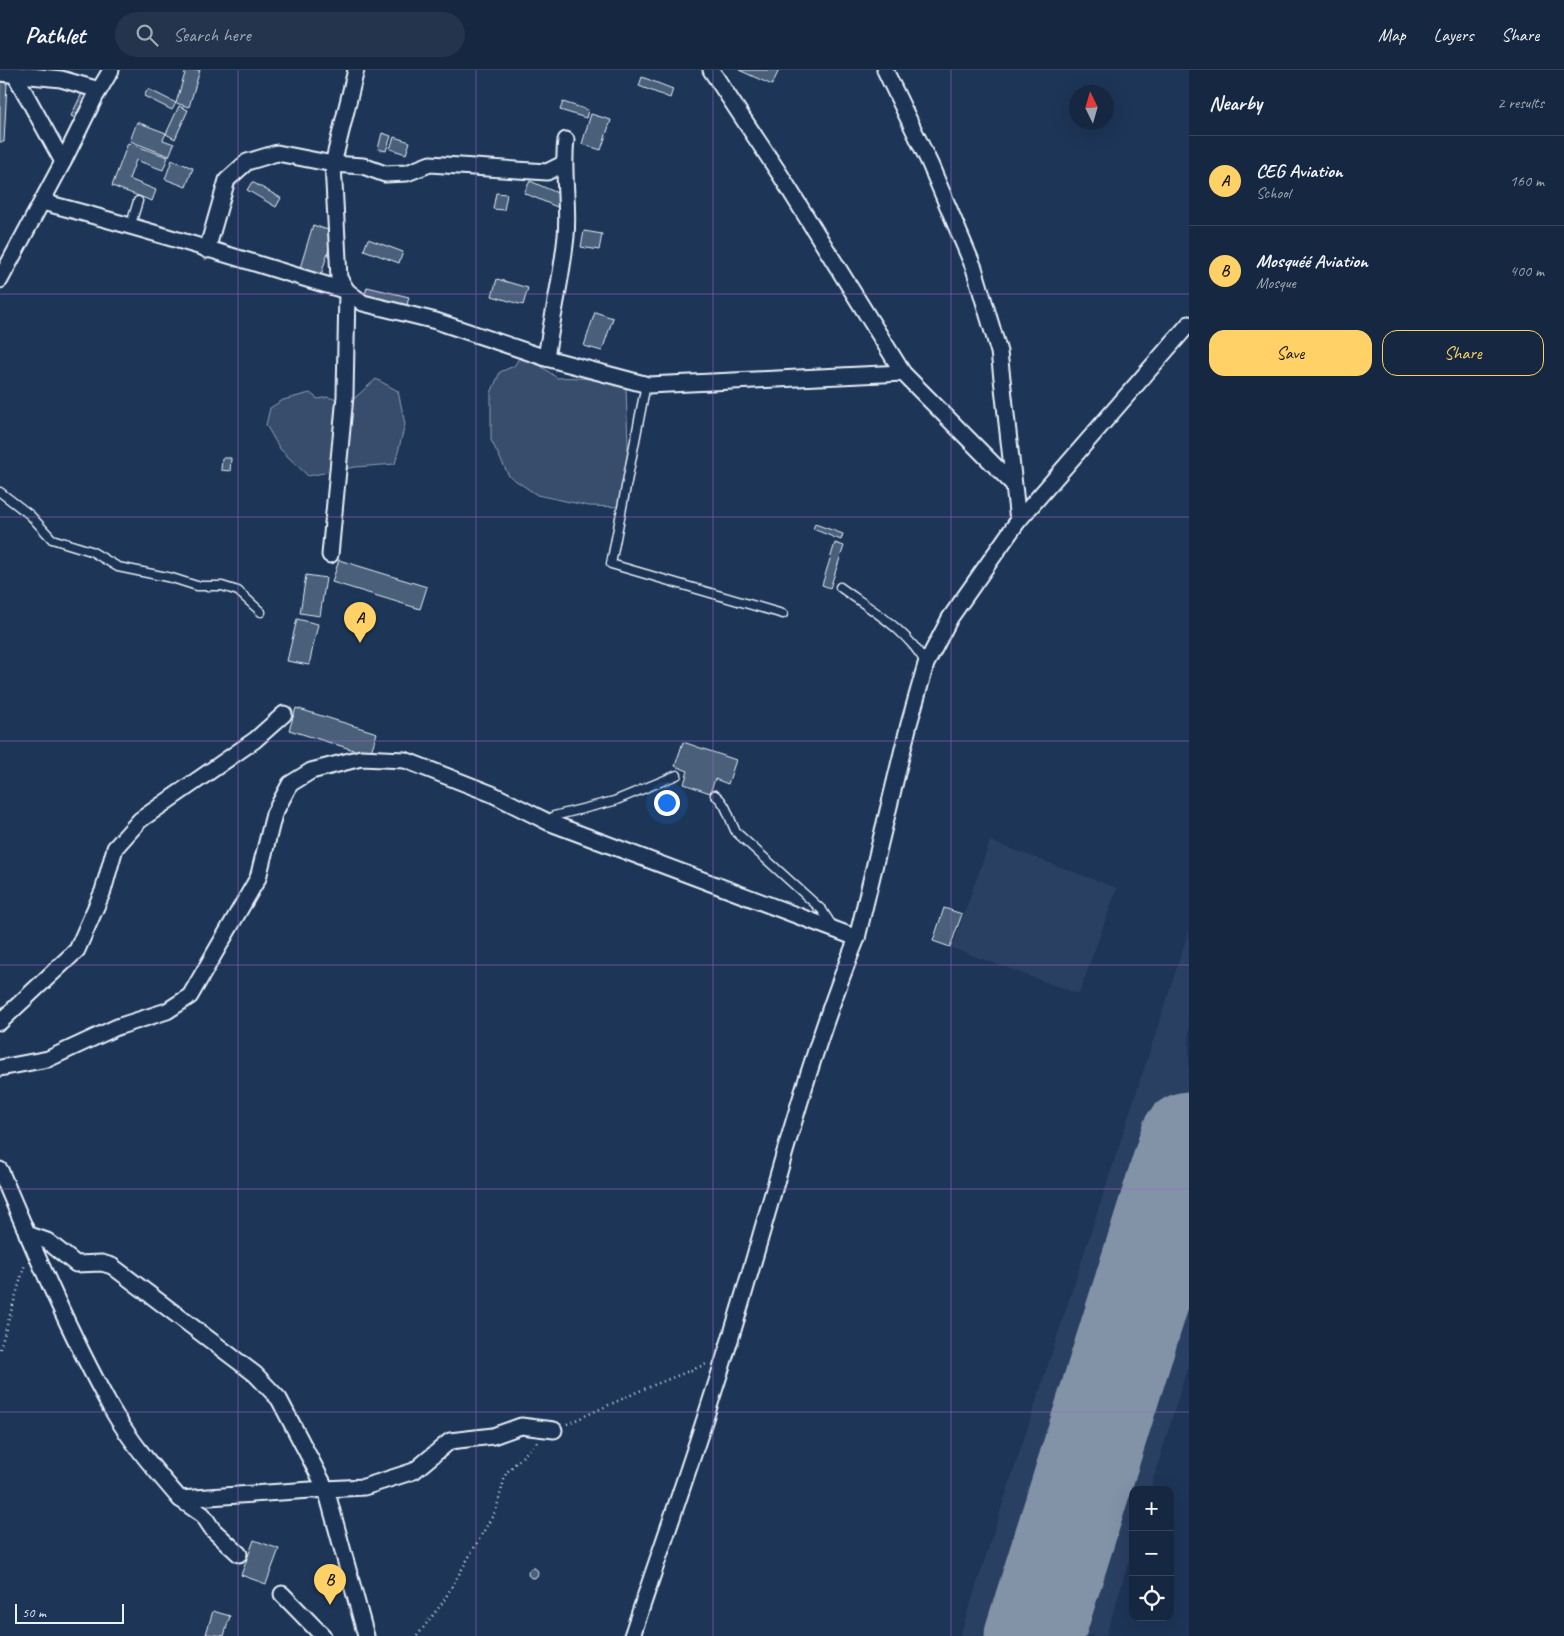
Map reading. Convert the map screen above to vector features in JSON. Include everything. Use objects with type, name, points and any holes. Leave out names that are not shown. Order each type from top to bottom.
[{"type":"street","points":[[0,280],[99,90],[112,70]]},
{"type":"street","points":[[330,555],[345,396],[347,292],[339,278],[333,164],[356,70]]},
{"type":"street","points":[[711,70],[781,176],[903,373],[1012,483]]},
{"type":"street","points":[[885,70],[930,164],[974,268],[982,294],[999,352],[1012,483],[1018,521]]},
{"type":"street","points":[[0,73],[60,75],[99,90]]},
{"type":"street","points":[[15,75],[63,162]]},
{"type":"street","points":[[546,358],[566,236],[567,193],[563,164],[566,140]]},
{"type":"street","points":[[207,250],[227,180],[247,162],[277,154],[333,164],[363,166],[385,174],[407,173],[430,164],[546,172],[563,164]]},
{"type":"street","points":[[42,202],[131,224],[207,250],[347,292],[363,302],[436,321],[546,358],[646,384],[903,373]]},
{"type":"street","points":[[632,1636],[725,1356],[788,1139],[845,968],[858,938],[909,724],[926,664],[950,618],[1018,521],[1189,324]]},
{"type":"street","points":[[0,1022],[77,950],[103,891],[115,848],[140,820],[254,740],[284,714]]},
{"type":"street","points":[[0,1068],[48,1059],[117,1027],[166,1011],[190,996],[258,878],[274,814],[290,784],[311,771],[361,758],[405,760],[492,794],[548,822],[858,938]]},
{"type":"street","points":[[0,1170],[33,1250],[112,1408],[146,1460],[180,1499],[203,1516],[213,1530],[239,1554]]},
{"type":"street","points":[[27,1234],[47,1241],[76,1264],[112,1266],[255,1374],[279,1399],[326,1489],[366,1636]]},
{"type":"street","points":[[180,1499],[364,1487],[414,1471],[450,1440],[493,1436],[521,1426],[554,1430]]},
{"type":"street","points":[[282,1594],[323,1636]]},
{"type":"lane","points":[[131,224],[138,201]]},
{"type":"lane","points":[[646,384],[611,564],[783,614]]},
{"type":"lane","points":[[0,492],[30,515],[52,539],[90,551],[118,567],[172,578],[197,586],[222,586],[238,591],[261,612]]},
{"type":"lane","points":[[840,588],[888,621],[920,653],[926,664]]},
{"type":"lane","points":[[548,822],[554,816],[614,801],[677,775]]},
{"type":"lane","points":[[716,795],[722,799],[726,815],[736,832],[822,910],[835,930]]},
{"type":"path","points":[[0,1349],[22,1268],[33,1250]]},
{"type":"path","points":[[417,1636],[443,1602],[496,1510],[506,1473],[547,1433],[644,1389],[725,1356]]},
{"type":"shaded area","points":[[526,355],[557,378],[592,380],[626,387],[629,476],[622,507],[589,506],[537,495],[509,476],[491,440],[491,393],[500,372],[514,366],[520,357]]},
{"type":"shaded area","points":[[376,379],[398,391],[405,424],[395,464],[355,467],[308,476],[280,449],[266,425],[270,408],[283,400],[310,393],[318,399],[327,397],[349,403]]},
{"type":"shaded area","points":[[990,841],[1117,888],[1079,994],[952,948]]},
{"type":"shaded area","points":[[1189,930],[1189,1362],[1151,1486],[1129,1486],[1129,1561],[1106,1636],[960,1636]]},
{"type":"building","points":[[186,70],[200,70],[189,107],[176,103]]},
{"type":"building","points":[[739,70],[779,70],[772,85]]},
{"type":"building","points":[[642,77],[673,89],[670,98],[639,86]]},
{"type":"building","points":[[0,82],[7,83],[4,142],[0,142]]},
{"type":"building","points":[[148,89],[176,103],[172,110],[144,96]]},
{"type":"building","points":[[82,93],[90,97],[80,120],[71,116]]},
{"type":"building","points":[[563,102],[588,110],[586,118],[560,110]]},
{"type":"building","points":[[179,106],[188,110],[175,139],[166,134]]},
{"type":"building","points":[[591,114],[611,120],[601,150],[582,144]]},
{"type":"building","points":[[137,122],[166,133],[163,140],[174,144],[169,156],[130,141]]},
{"type":"building","points":[[382,133],[391,136],[386,151],[378,149]]},
{"type":"building","points":[[394,137],[410,142],[406,154],[390,149]]},
{"type":"building","points":[[128,143],[168,157],[163,170],[136,160],[129,179],[156,190],[152,201],[112,186]]},
{"type":"building","points":[[172,160],[193,168],[186,187],[165,179]]},
{"type":"building","points":[[530,181],[562,195],[557,207],[524,193]]},
{"type":"building","points":[[252,182],[281,198],[276,207],[247,190]]},
{"type":"building","points":[[496,193],[507,194],[504,210],[493,209]]},
{"type":"building","points":[[313,225],[334,232],[321,275],[300,268]]},
{"type":"building","points":[[584,231],[602,234],[599,250],[581,247]]},
{"type":"building","points":[[368,239],[403,252],[399,263],[364,250]]},
{"type":"building","points":[[497,279],[528,288],[523,305],[492,296]]},
{"type":"building","points":[[367,287],[409,297],[406,309],[364,299]]},
{"type":"building","points":[[595,312],[613,318],[602,351],[584,346]]},
{"type":"building","points":[[222,458],[231,458],[230,471],[221,470]]},
{"type":"building","points":[[815,524],[843,534],[841,540],[813,529]]},
{"type":"building","points":[[835,543],[844,546],[830,588],[822,585]]},
{"type":"building","points":[[339,560],[427,587],[420,609],[332,582]]},
{"type":"building","points":[[306,575],[326,578],[320,616],[300,613]]},
{"type":"building","points":[[297,619],[318,624],[309,665],[287,661]]},
{"type":"building","points":[[296,708],[377,733],[370,755],[289,730]]},
{"type":"building","points":[[683,742],[736,760],[728,784],[715,779],[710,793],[684,784],[688,771],[675,766]]},
{"type":"building","points":[[944,908],[962,914],[950,947],[933,941]]},
{"type":"building","points":[[254,1540],[279,1549],[266,1584],[241,1575]]},
{"type":"building","points":[[531,1568],[535,1568],[538,1573],[535,1578],[531,1578],[528,1575],[528,1571]]},
{"type":"building","points":[[213,1611],[230,1616],[224,1636],[206,1634]]},
{"type":"runway","points":[[1034,1636],[1189,1141]]},
{"type":"place","name":"CEG Aviation","points":[[360,643]]},
{"type":"place","name":"Mosquéé Aviation","points":[[330,1605]]}]
